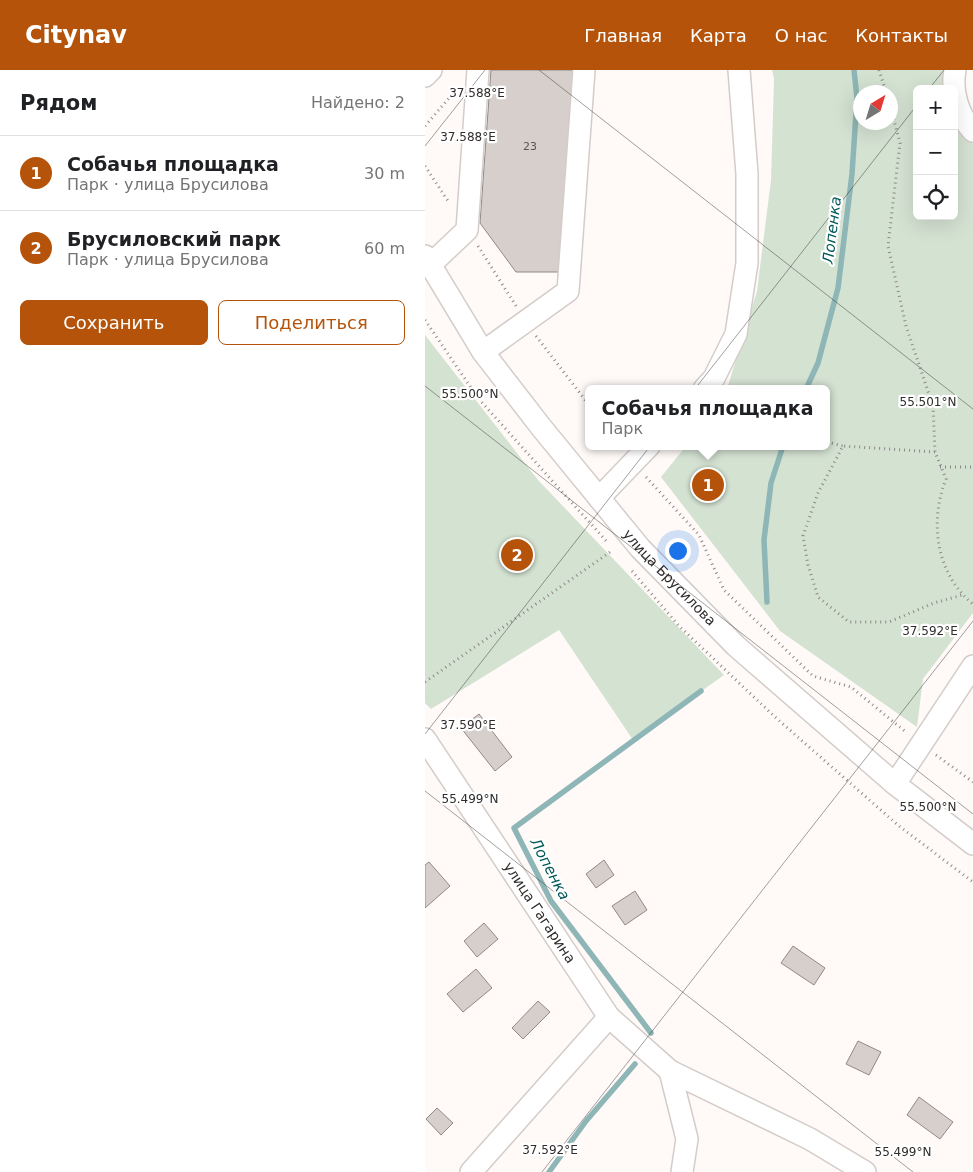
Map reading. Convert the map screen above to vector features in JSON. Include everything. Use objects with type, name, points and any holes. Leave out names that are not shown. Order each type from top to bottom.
[{"type":"street","points":[[425,76],[431,70]]},
{"type":"street","points":[[428,260],[467,230],[478,70]]},
{"type":"street","points":[[483,352],[568,291],[584,70]]},
{"type":"street","points":[[708,385],[714,378],[736,334],[747,263],[747,174],[739,70]]},
{"type":"street","points":[[955,70],[953,80],[956,103],[967,124],[973,130]]},
{"type":"street","name":"улица Брусилова","points":[[428,260],[483,352],[541,427],[640,548],[736,646],[895,784],[973,844]]},
{"type":"street","points":[[599,498],[645,450]]},
{"type":"street","points":[[895,784],[973,666]]},
{"type":"street","name":"улица Гагарина","points":[[425,739],[609,1017],[670,1071],[810,1139],[865,1172]]},
{"type":"street","points":[[471,1172],[609,1017]]},
{"type":"street","points":[[670,1071],[687,1139],[682,1172]]},
{"type":"path","points":[[879,70],[884,85]]},
{"type":"path","points":[[425,126],[461,84]]},
{"type":"path","points":[[896,130],[900,144],[888,246],[905,326],[933,406],[935,452],[946,478],[941,492],[937,517],[938,548],[946,568],[962,595],[973,604]]},
{"type":"path","points":[[425,166],[525,321],[585,400]]},
{"type":"path","points":[[830,442],[843,446],[935,452]]},
{"type":"path","points":[[843,446],[818,493],[803,536],[808,565],[818,597],[849,622],[889,622],[934,603],[962,595]]},
{"type":"path","points":[[633,463],[699,535],[724,590],[813,676],[851,688],[921,744],[973,782]]},
{"type":"path","points":[[940,467],[973,467]]},
{"type":"path","points":[[425,682],[613,550]]},
{"type":"green space","points":[[772,70],[942,70],[946,85],[913,85],[913,220],[958,220],[958,116],[973,137],[973,613],[923,679],[917,727],[780,631],[661,477],[683,450],[830,450],[830,385],[728,385],[757,291],[771,180],[774,79]]},
{"type":"green space","points":[[425,335],[538,480],[724,675],[633,740],[559,630],[431,709],[425,703]]},
{"type":"building","points":[[491,70],[581,70],[564,272],[516,272],[480,223]]},
{"type":"building","points":[[479,714],[512,757],[495,771],[461,728]]},
{"type":"building","points":[[604,860],[614,875],[596,888],[586,874]]},
{"type":"building","points":[[429,862],[450,886],[425,908],[425,865]]},
{"type":"building","points":[[635,891],[647,910],[625,925],[612,906]]},
{"type":"building","points":[[484,923],[498,939],[477,957],[464,941]]},
{"type":"building","points":[[793,946],[825,968],[814,985],[781,963]]},
{"type":"building","points":[[476,969],[492,988],[463,1012],[447,994]]},
{"type":"building","points":[[538,1001],[550,1012],[523,1039],[512,1028]]},
{"type":"building","points":[[858,1041],[881,1052],[869,1075],[846,1064]]},
{"type":"building","points":[[919,1097],[953,1122],[940,1139],[907,1115]]},
{"type":"building","points":[[437,1108],[453,1123],[441,1135],[426,1119]]},
{"type":"waterway","name":"Лопенка","points":[[808,385],[818,363],[838,288],[852,174],[857,98],[854,70]]},
{"type":"waterway","name":"Лопенка","points":[[767,602],[764,540],[771,483],[782,450]]},
{"type":"waterway","name":"Лопенка","points":[[651,1033],[551,901],[514,828],[701,691]]},
{"type":"waterway","name":"Лопенка","points":[[549,1172],[586,1121],[635,1064]]},
{"type":"place","name":"Собачья площадка","points":[[708,485]]},
{"type":"place","name":"Брусиловский парк","points":[[517,555]]}]
